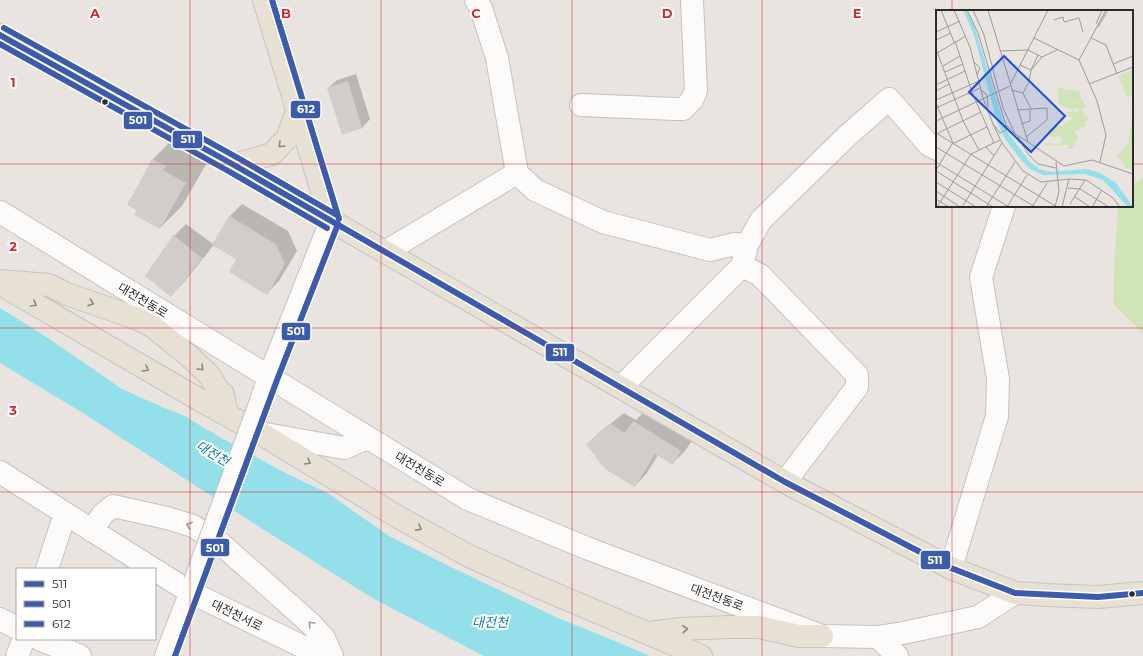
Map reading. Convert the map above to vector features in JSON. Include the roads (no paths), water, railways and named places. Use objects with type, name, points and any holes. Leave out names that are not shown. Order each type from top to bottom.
[{"type":"main road","points":[[264,0],[331,221]]},
{"type":"main road","points":[[0,35],[234,165],[786,482],[951,568],[1015,593],[1098,597],[1143,593]]},
{"type":"main road","points":[[234,165],[272,154],[287,138],[297,111]]},
{"type":"main road","points":[[0,281],[49,285],[66,294],[138,319],[157,318],[184,352],[209,375],[219,391],[223,394],[227,415]]},
{"type":"main road","points":[[0,284],[260,433],[398,517],[469,556],[701,656]]},
{"type":"main road","points":[[646,633],[680,629],[759,627],[799,636],[822,636]]},
{"type":"street","points":[[476,0],[481,8],[497,58],[517,173],[535,190],[603,222],[710,250],[735,244],[747,245]]},
{"type":"street","points":[[581,105],[683,109],[692,100],[696,92],[692,0]]},
{"type":"street","points":[[621,388],[742,266],[747,245],[761,220],[847,136],[889,99],[929,145],[936,148]]},
{"type":"street","points":[[385,252],[517,173]]},
{"type":"street","points":[[951,568],[998,416],[998,379],[981,277],[1004,207]]},
{"type":"street","name":"대전천동로","points":[[0,212],[157,318],[269,377],[468,499],[589,549],[822,636],[878,637],[903,633],[978,616],[1015,593]]},
{"type":"street","points":[[166,656],[269,377],[331,221]]},
{"type":"street","points":[[742,266],[760,275],[857,375],[857,386],[786,482]]},
{"type":"street","points":[[260,433],[344,448],[368,438]]},
{"type":"street","name":"대전천서로","points":[[0,472],[151,568]]},
{"type":"street","points":[[92,531],[103,514],[113,506],[167,518],[192,526],[220,543],[310,623],[324,638],[332,656]]},
{"type":"street","points":[[47,568],[65,514]]},
{"type":"street","name":"대전천서로","points":[[156,571],[192,587],[322,656]]},
{"type":"street","points":[[0,619],[16,627]]},
{"type":"street","points":[[878,637],[897,656]]},
{"type":"street","points":[[17,656],[24,640]]},
{"type":"street","points":[[41,640],[80,656]]},
{"type":"water","name":"대전천","points":[[0,308],[45,336],[122,389],[183,415],[287,474],[326,492],[389,536],[558,618],[650,656],[484,656],[374,599],[83,413],[0,363]]}]
